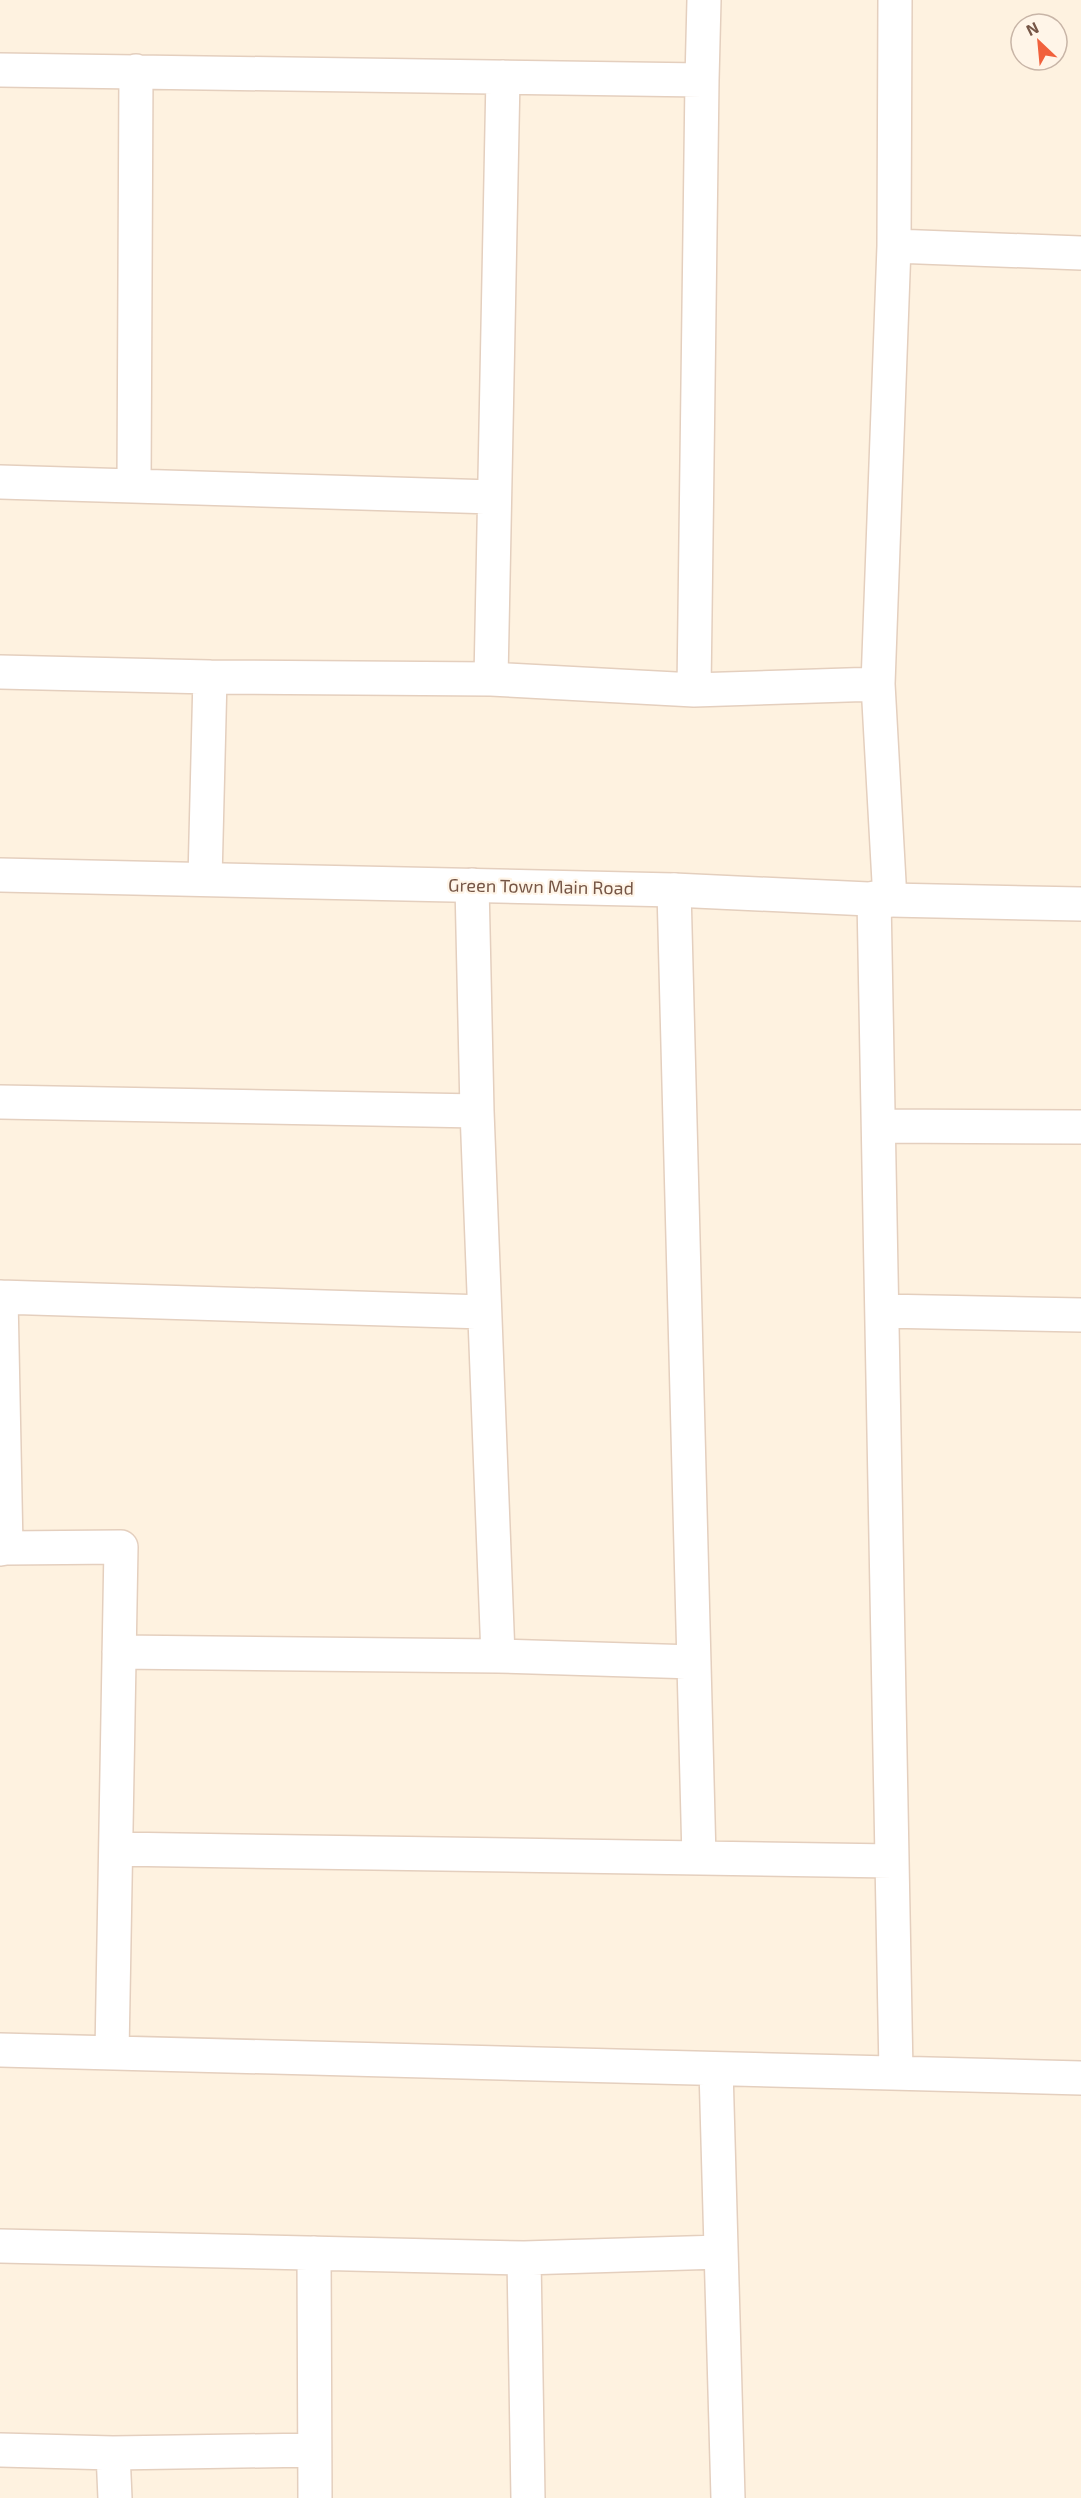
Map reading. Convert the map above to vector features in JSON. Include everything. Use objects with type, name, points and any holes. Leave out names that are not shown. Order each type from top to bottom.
[{"type":"street","points":[[694,690],[704,0]]},
{"type":"street","points":[[895,0],[894,246],[878,684],[882,899],[879,1126],[896,2073]]},
{"type":"street","points":[[0,70],[702,80]]},
{"type":"street","points":[[134,486],[136,71]]},
{"type":"street","points":[[491,678],[503,77]]},
{"type":"street","points":[[894,246],[1081,253]]},
{"type":"street","points":[[0,482],[493,497]]},
{"type":"street","points":[[0,672],[210,677],[491,678],[694,690],[878,684]]},
{"type":"street","points":[[205,879],[210,677]]},
{"type":"street","name":"Green Town Main Road","points":[[0,875],[674,890],[882,899],[1081,904]]},
{"type":"street","points":[[472,885],[477,1111],[498,1656]]},
{"type":"street","points":[[674,890],[699,1858]]},
{"type":"street","points":[[0,1102],[477,1111]]},
{"type":"street","points":[[879,1126],[1081,1127]]},
{"type":"street","points":[[112,2053],[121,1547],[3,1549],[1,1297],[484,1312]]},
{"type":"street","points":[[882,1311],[1081,1315]]},
{"type":"street","points":[[119,1652],[498,1656],[694,1662]]},
{"type":"street","points":[[116,1849],[892,1861]]},
{"type":"street","points":[[0,2050],[1081,2078]]},
{"type":"street","points":[[716,2069],[728,2498]]},
{"type":"street","points":[[0,2246],[524,2258],[720,2252]]},
{"type":"street","points":[[314,2253],[315,2498]]},
{"type":"street","points":[[524,2258],[528,2498]]},
{"type":"street","points":[[0,2450],[113,2453],[314,2450]]},
{"type":"street","points":[[113,2453],[115,2498]]}]
